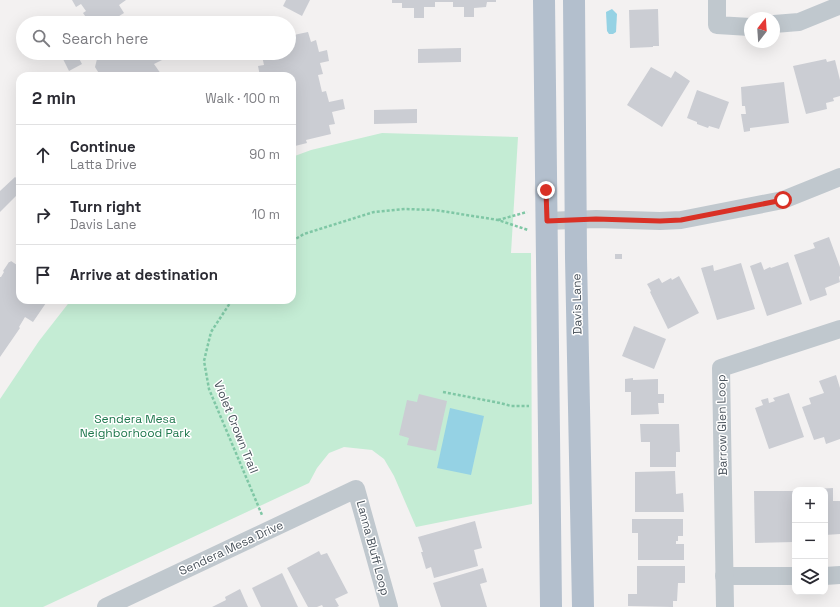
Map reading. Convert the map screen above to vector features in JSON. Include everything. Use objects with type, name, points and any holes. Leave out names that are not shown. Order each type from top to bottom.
[{"type":"main road","points":[[544,0],[551,607]]},
{"type":"main road","name":"Davis Lane","points":[[574,0],[576,220],[583,607]]},
{"type":"street","points":[[717,0],[717,25],[744,27]]},
{"type":"street","points":[[780,24],[799,22],[840,5]]},
{"type":"street","points":[[547,221],[596,219],[660,221],[681,220],[783,200],[840,177]]},
{"type":"street","name":"Barrow Glen Loop","points":[[725,607],[721,368],[840,328]]},
{"type":"street","name":"Sendera Mesa Drive","points":[[106,607],[356,489]]},
{"type":"street","name":"Lanna Bluff Loop","points":[[356,489],[389,607]]},
{"type":"street","points":[[828,576],[840,575]]},
{"type":"street","points":[[724,576],[792,576]]},
{"type":"path","points":[[296,239],[304,234],[374,212],[405,209],[435,210],[498,220],[519,227]]},
{"type":"path","points":[[498,220],[518,214]]},
{"type":"path","name":"Violet Crown Trail","points":[[229,304],[211,332],[204,361],[209,389],[264,518]]},
{"type":"path","points":[[443,392],[511,406],[530,406]]},
{"type":"green space","name":"Sendera Mesa Neighborhood Park","points":[[382,133],[518,137],[511,253],[531,253],[532,504],[416,527],[394,476],[384,459],[372,450],[344,447],[329,453],[317,468],[309,483],[43,607],[0,607],[0,399],[39,341],[68,304],[296,304],[296,156],[311,150]]},
{"type":"water","points":[[612,9],[617,14],[616,32],[609,34],[607,31],[606,12]]},
{"type":"water","points":[[450,408],[484,416],[471,475],[437,468]]},
{"type":"building","points":[[72,0],[126,0],[119,5],[124,13],[119,16],[85,16],[83,13],[86,11],[81,4],[76,7]]},
{"type":"building","points":[[286,0],[310,0],[302,16],[283,6]]},
{"type":"building","points":[[392,0],[496,0],[496,2],[487,2],[486,7],[474,8],[474,17],[464,17],[464,7],[453,7],[453,2],[435,2],[435,7],[424,7],[424,18],[414,18],[414,8],[402,8],[402,3],[392,3]]},
{"type":"building","points":[[658,9],[659,46],[630,48],[629,10]]},
{"type":"building","points":[[308,32],[311,42],[316,40],[319,52],[327,50],[329,61],[320,63],[323,74],[318,75],[322,92],[326,91],[329,102],[343,99],[345,109],[332,112],[335,124],[329,125],[331,134],[306,140],[307,143],[296,146],[296,72],[259,72],[258,66],[264,65],[263,60],[296,60],[296,35]]},
{"type":"building","points":[[461,48],[461,62],[418,63],[418,49]]},
{"type":"building","points":[[826,59],[827,62],[835,60],[840,80],[840,96],[833,98],[834,101],[826,103],[827,109],[806,114],[793,66]]},
{"type":"building","points":[[64,60],[80,60],[82,64],[69,71]]},
{"type":"building","points":[[97,60],[162,60],[154,64],[160,72],[98,72],[95,67]]},
{"type":"building","points":[[651,67],[671,78],[675,71],[690,81],[662,127],[627,105]]},
{"type":"building","points":[[784,82],[789,123],[750,128],[750,131],[744,132],[741,114],[746,114],[745,106],[742,106],[741,87]]},
{"type":"building","points":[[697,90],[729,102],[719,129],[709,126],[708,128],[687,118]]},
{"type":"building","points":[[417,109],[417,123],[374,124],[374,110]]},
{"type":"building","points":[[15,177],[16,178],[16,196],[0,212],[0,191]]},
{"type":"building","points":[[829,237],[840,267],[840,282],[825,288],[827,295],[810,301],[794,255],[815,248],[813,243]]},
{"type":"building","points":[[615,254],[622,254],[622,259],[615,259]]},
{"type":"building","points":[[11,261],[16,264],[16,304],[45,304],[33,322],[25,317],[19,327],[20,328],[0,357],[0,277]]},
{"type":"building","points":[[761,262],[764,270],[788,262],[802,304],[767,316],[750,266]]},
{"type":"building","points":[[741,263],[755,309],[717,320],[701,268],[713,265],[714,271]]},
{"type":"building","points":[[679,276],[699,313],[668,329],[647,284],[659,278],[662,283]]},
{"type":"building","points":[[634,326],[666,339],[654,369],[622,356]]},
{"type":"building","points":[[836,375],[840,388],[840,439],[826,444],[824,437],[814,440],[802,407],[811,404],[809,398],[824,393],[819,381]]},
{"type":"building","points":[[633,378],[633,380],[658,379],[658,394],[664,394],[664,403],[658,403],[659,414],[631,415],[631,392],[625,392],[625,379]]},
{"type":"building","points":[[789,393],[804,437],[769,449],[755,408],[763,405],[761,400],[768,398],[769,403],[775,401],[773,398]]},
{"type":"building","points":[[419,394],[447,401],[436,451],[407,445],[409,438],[399,435],[407,400],[417,402]]},
{"type":"building","points":[[640,424],[679,424],[680,452],[676,452],[676,467],[650,467],[650,442],[641,442]]},
{"type":"building","points":[[675,471],[676,494],[683,493],[684,512],[635,512],[635,472]]},
{"type":"building","points":[[828,488],[833,488],[833,501],[840,501],[840,534],[828,535]]},
{"type":"building","points":[[754,491],[792,491],[792,542],[755,543]]},
{"type":"building","points":[[632,519],[683,519],[683,536],[678,536],[678,541],[676,541],[676,544],[684,544],[684,560],[638,560],[638,533],[632,533]]},
{"type":"building","points":[[475,521],[482,548],[474,550],[478,566],[434,578],[431,567],[426,569],[421,552],[423,552],[418,537]]},
{"type":"building","points":[[319,551],[321,555],[327,553],[348,593],[335,599],[339,606],[337,607],[323,607],[322,605],[317,607],[308,607],[287,568]]},
{"type":"building","points":[[637,566],[685,566],[685,583],[678,583],[677,601],[673,601],[673,607],[628,606],[628,594],[637,594]]},
{"type":"building","points":[[483,568],[487,582],[480,584],[487,607],[441,607],[433,583]]},
{"type":"building","points":[[282,573],[298,607],[261,607],[252,588]]},
{"type":"building","points":[[240,589],[248,607],[212,607],[226,600],[225,597]]},
{"type":"route","points":[[546,190],[547,221],[596,219],[660,221],[681,220],[783,200]]}]
